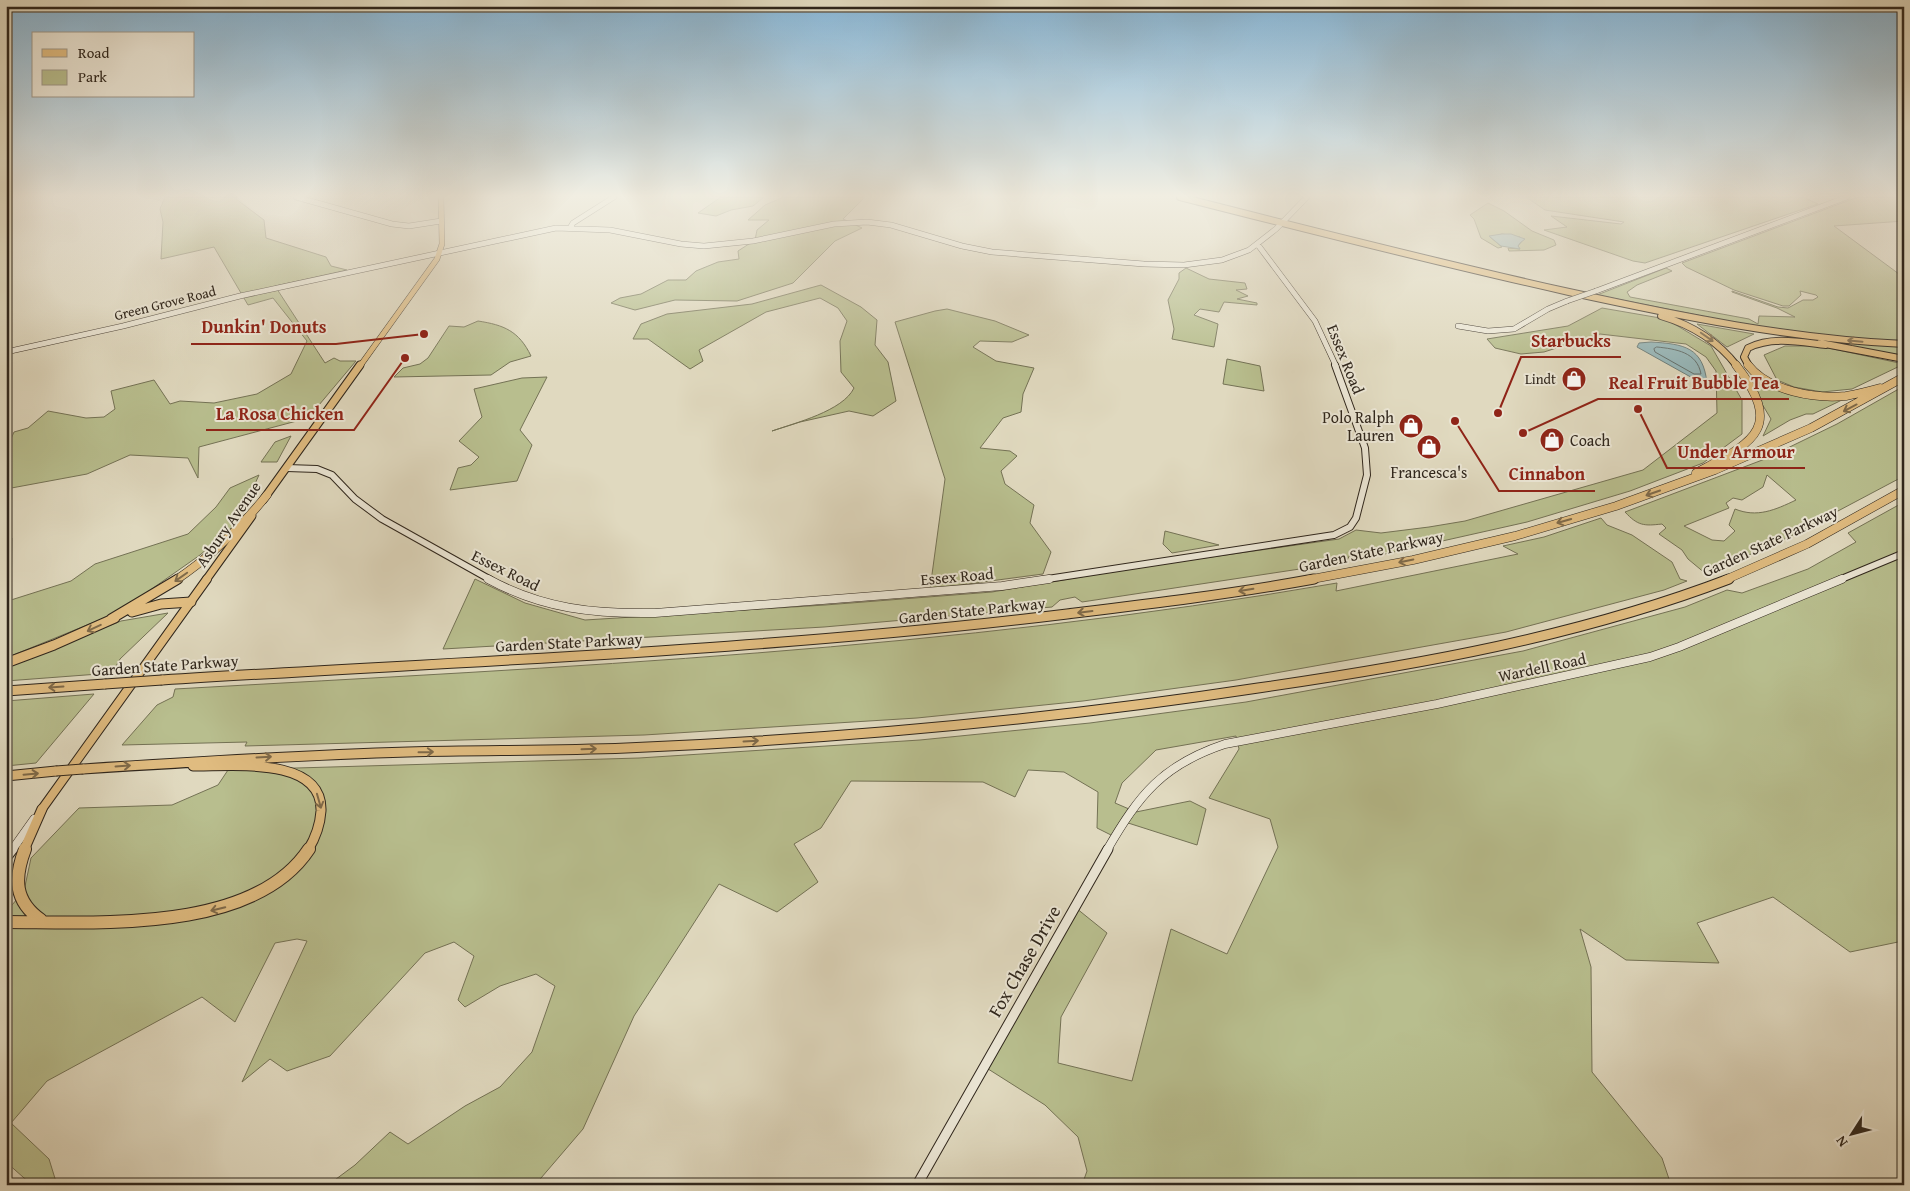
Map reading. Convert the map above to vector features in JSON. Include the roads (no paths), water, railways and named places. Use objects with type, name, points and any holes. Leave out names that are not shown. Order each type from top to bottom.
[{"type":"highway","points":[[1394,253],[1678,321],[1714,341],[1726,352],[1734,364],[1759,406],[1761,418],[1758,429],[1748,442],[1678,484]]},
{"type":"highway","points":[[1402,253],[1493,275],[1731,326]]},
{"type":"highway","points":[[1561,293],[1904,359]]},
{"type":"highway","points":[[1702,319],[1813,337],[1904,344]]},
{"type":"highway","points":[[1839,346],[1798,342],[1766,342],[1748,348],[1744,357],[1750,368],[1763,377],[1787,388],[1808,393],[1846,396],[1892,384]]},
{"type":"highway","name":"Garden State Parkway","points":[[6,691],[743,646],[926,630],[1126,607],[1299,582],[1438,554],[1563,522],[1678,484],[1789,438],[1904,377]]},
{"type":"highway","name":"Garden State Parkway","points":[[6,776],[163,763],[374,753],[621,748],[799,739],[1040,717],[1270,687],[1500,645],[1589,624],[1664,602],[1725,580],[1785,554],[1839,527],[1904,490]]},
{"type":"highway","points":[[6,663],[54,645],[111,619],[174,582],[206,559],[234,534],[267,495]]},
{"type":"highway","points":[[111,619],[154,606],[191,602]]},
{"type":"highway","points":[[6,922],[92,922],[153,919],[205,912],[232,905],[257,894],[284,876],[303,856],[317,832],[322,809],[319,796],[309,782],[298,776],[283,770],[262,767],[210,767],[163,763]]},
{"type":"highway","points":[[42,809],[15,856],[9,881],[11,894],[18,906],[29,916],[46,922]]},
{"type":"main road","name":"Asbury Avenue","points":[[42,809],[433,266],[439,254]]},
{"type":"street","name":"Green Grove Road","points":[[6,352],[123,326],[240,296],[444,253]]},
{"type":"street","name":"Green Grove Road","points":[[1025,253],[1156,263],[1192,263],[1227,258],[1240,253]]},
{"type":"street","name":"Essex Road","points":[[287,468],[312,469],[332,474],[355,499],[377,516],[513,592],[556,606],[612,614],[655,613],[988,588],[1330,536],[1345,531],[1355,521],[1367,475],[1366,453],[1338,371],[1315,321],[1264,253]]},
{"type":"street","points":[[1458,326],[1484,331],[1510,330],[1523,325],[1545,310],[1696,253]]},
{"type":"street","points":[[407,261],[425,262],[433,266]]},
{"type":"street","name":"Wardell Road","points":[[1175,766],[1203,750],[1225,744],[1437,704],[1650,657],[1679,647],[1904,554]]},
{"type":"street","name":"Fox Chase Drive","points":[[917,1185],[1128,814],[1145,792],[1175,766]]},
{"type":"street","name":"Asbury Avenue","points":[[6,858],[42,809]]},
{"type":"water","points":[[1639,343],[1673,344],[1690,350],[1701,362],[1707,383],[1705,385],[1637,347]]},
{"type":"place","name":"Dunkin' Donuts","points":[[424,334]]},
{"type":"place","name":"La Rosa Chicken","points":[[405,358]]},
{"type":"place","name":"Lindt","points":[[1574,379]]},
{"type":"place","name":"Under Armour","points":[[1638,409]]},
{"type":"place","name":"Starbucks","points":[[1498,413]]},
{"type":"place","name":"Cinnabon","points":[[1455,421]]},
{"type":"place","name":"Polo Ralph Lauren","points":[[1411,426]]},
{"type":"place","name":"Real Fruit Bubble Tea","points":[[1523,433]]},
{"type":"place","name":"Coach","points":[[1552,440]]},
{"type":"place","name":"Francesca's","points":[[1429,447]]}]
